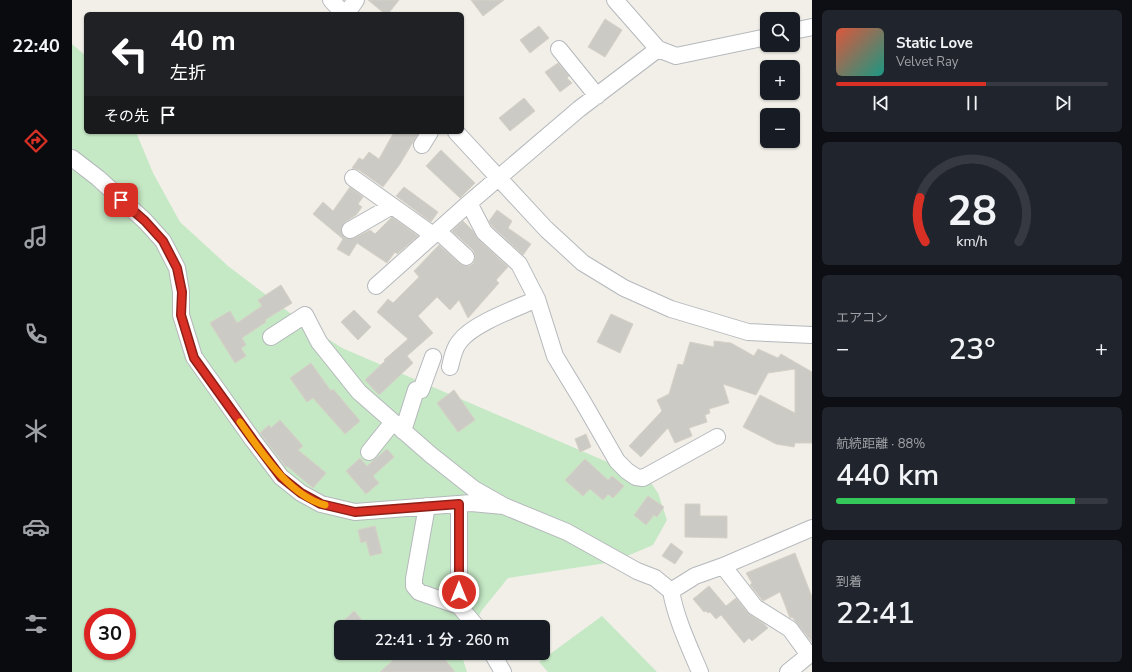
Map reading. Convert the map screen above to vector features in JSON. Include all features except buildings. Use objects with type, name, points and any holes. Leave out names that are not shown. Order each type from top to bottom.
[{"type":"street","points":[[331,0],[343,12]]},
{"type":"street","points":[[347,12],[356,0]]},
{"type":"street","points":[[614,0],[658,49],[676,56],[760,38]]},
{"type":"street","points":[[800,30],[812,27]]},
{"type":"street","points":[[560,49],[597,96]]},
{"type":"street","points":[[376,286],[469,203],[579,109],[658,49]]},
{"type":"street","points":[[458,134],[546,229],[583,263],[624,288],[671,309],[748,332],[812,335]]},
{"type":"street","points":[[72,158],[145,221],[163,241],[177,268],[182,292],[181,315],[194,358],[281,477],[301,493],[321,504],[355,512],[471,503],[504,506]]},
{"type":"street","points":[[353,178],[392,206],[435,233],[466,257]]},
{"type":"street","points":[[469,203],[484,232],[518,264],[537,300],[555,356],[584,402],[617,462],[636,477],[643,478],[717,438]]},
{"type":"street","points":[[350,230],[392,206]]},
{"type":"street","points":[[450,367],[453,355],[459,342],[468,332],[537,300]]},
{"type":"street","points":[[271,337],[305,315],[319,342],[359,392],[431,455],[474,489],[504,506],[567,532],[637,571],[655,578],[672,591],[674,606],[700,672]]},
{"type":"street","points":[[369,452],[398,426],[416,390],[421,390],[433,356]]},
{"type":"street","points":[[459,504],[460,606]]},
{"type":"street","points":[[427,506],[414,586],[419,592],[460,606],[471,620]]},
{"type":"street","points":[[672,591],[695,576],[723,566],[812,528]]},
{"type":"street","points":[[723,566],[755,607],[790,629],[811,654],[788,672]]},
{"type":"street","points":[[496,660],[503,672]]},
{"type":"green space","points":[[72,44],[84,54],[84,134],[137,134],[153,173],[180,222],[228,266],[303,323],[342,348],[605,461],[646,476],[658,493],[667,520],[653,545],[613,562],[508,578],[482,610],[477,620],[334,620],[334,660],[463,660],[467,672],[72,672]]},
{"type":"green space","points":[[602,616],[657,672],[548,672],[539,662],[542,660],[550,660],[550,654]]},
{"type":"slow traffic","points":[[240,422],[281,477],[301,493],[325,505]]},
{"type":"route","points":[[121,200],[145,221],[163,241],[177,268],[182,292],[181,315],[194,358],[281,477],[301,493],[321,504],[355,512],[459,504],[459,592]]}]
